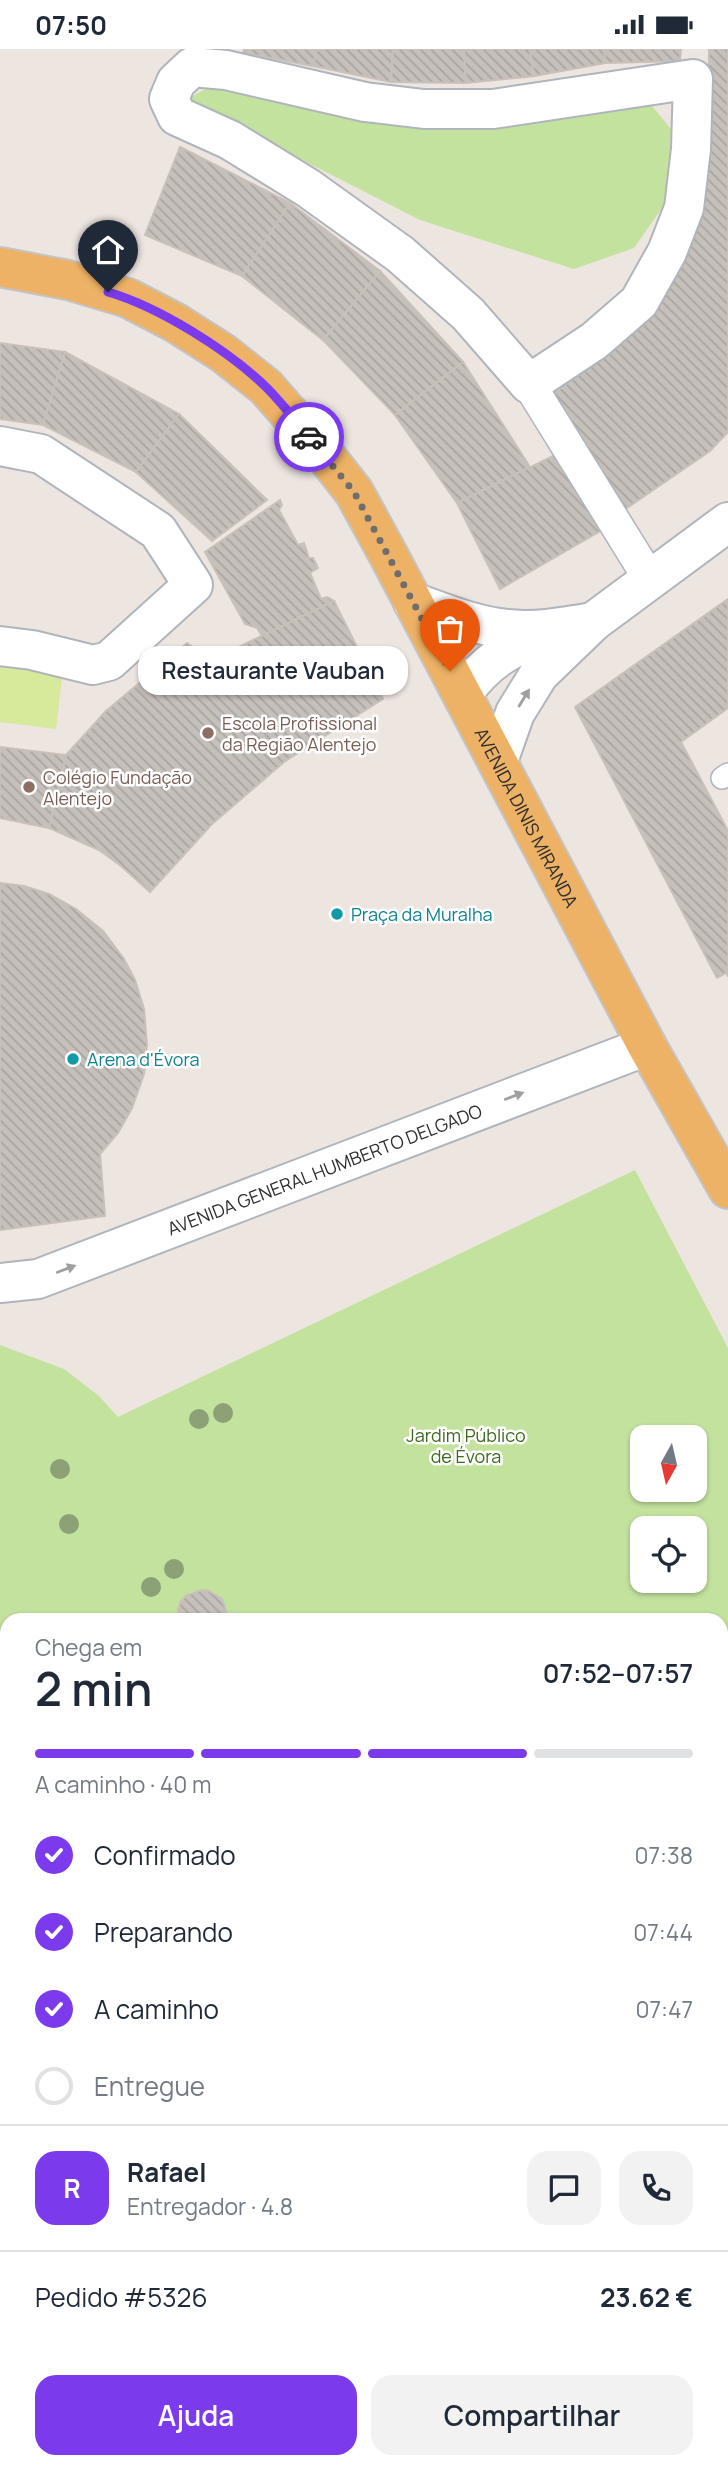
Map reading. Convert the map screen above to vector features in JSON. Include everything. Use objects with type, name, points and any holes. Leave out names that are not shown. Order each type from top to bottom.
[{"type":"main road","name":"AVENIDA DINIS MIRANDA","points":[[0,267],[68,280],[128,298],[176,323],[223,352],[255,378],[321,450],[354,492],[647,1046],[728,1189]]},
{"type":"street","points":[[529,384],[594,341],[639,302],[667,252],[684,208],[691,149],[693,64],[493,109],[425,109],[365,102],[214,69],[192,67],[176,82],[169,99],[177,116],[230,140],[308,188],[400,254],[468,314],[529,384],[651,581]]},
{"type":"street","points":[[0,446],[41,454],[158,531],[193,585],[109,661],[93,665],[32,650],[0,646]]},
{"type":"street","points":[[498,761],[515,713],[539,674],[593,622],[728,522]]},
{"type":"street","points":[[414,603],[464,620],[506,629],[547,630],[593,622]]},
{"type":"street","points":[[462,694],[480,670],[501,654],[536,639],[593,622]]},
{"type":"street","name":"AVENIDA GENERAL HUMBERTO DELGADO","points":[[0,1283],[38,1279],[647,1046]]},
{"type":"green space","points":[[215,84],[271,94],[643,95],[676,135],[671,195],[634,248],[574,269],[420,220],[185,100]]},
{"type":"green space","points":[[0,661],[63,670],[56,729],[0,722]]},
{"type":"green space","name":"Jardim Público de Évora","points":[[635,1170],[728,1348],[728,1613],[225,1613],[220,1598],[212,1592],[202,1590],[185,1598],[180,1613],[0,1613],[0,1345],[64,1369],[99,1396],[118,1417]]},
{"type":"building","points":[[244,49],[317,49],[313,66],[243,53]]},
{"type":"building","points":[[317,49],[393,49],[391,82],[313,66]]},
{"type":"building","points":[[393,49],[464,49],[466,83],[391,82]]},
{"type":"building","points":[[464,49],[530,49],[534,76],[466,83]]},
{"type":"building","points":[[530,49],[604,49],[606,63],[534,76]]},
{"type":"building","points":[[604,49],[681,49],[680,61],[606,63]]},
{"type":"building","points":[[709,49],[728,49],[728,432],[710,451],[624,510],[552,395],[621,342],[708,126]]},
{"type":"building","points":[[180,147],[290,203],[242,276],[145,235]]},
{"type":"building","points":[[290,203],[380,271],[323,340],[242,276]]},
{"type":"building","points":[[380,271],[463,362],[395,415],[323,340]]},
{"type":"building","points":[[0,343],[65,352],[43,425],[0,419]]},
{"type":"building","points":[[65,352],[179,414],[136,472],[43,425]]},
{"type":"building","points":[[463,362],[530,467],[457,503],[395,415]]},
{"type":"building","points":[[179,414],[267,500],[212,541],[136,472]]},
{"type":"building","points":[[557,454],[604,529],[500,589],[457,503]]},
{"type":"building","points":[[280,500],[282,505],[279,510],[298,545],[304,543],[309,558],[313,558],[318,568],[310,573],[321,599],[327,597],[334,601],[262,636],[257,628],[245,624],[205,552]]},
{"type":"building","points":[[728,599],[728,708],[681,742],[728,831],[728,976],[726,973],[717,978],[575,707]]},
{"type":"building","name":"Escola Profissional da Região Alentejo","points":[[334,601],[383,699],[284,762],[212,824],[150,892],[99,850],[49,828],[66,755],[106,711],[187,643],[203,654],[213,657],[222,655]]},
{"type":"building","name":"Colégio Fundação Alentejo","points":[[0,747],[66,755],[49,828],[0,818]]},
{"type":"building","name":"Arena d'Évora","points":[[0,883],[24,886],[49,894],[76,909],[103,931],[124,959],[135,980],[144,1009],[147,1045],[144,1074],[132,1108],[118,1133],[100,1154],[105,1216],[0,1230]]},
{"type":"building","points":[[202,1590],[209,1591],[222,1599],[227,1613],[178,1613],[181,1601],[187,1595]]},
{"type":"way so far","points":[[309,437],[354,492],[450,671]]},
{"type":"place","name":"Restaurante Vauban","points":[[450,671]]},
{"type":"place","name":"Escola Profissional da Região Alentejo","points":[[208,733]]},
{"type":"place","name":"Colégio Fundação Alentejo","points":[[29,787]]},
{"type":"place","name":"Praça da Muralha","points":[[337,914]]},
{"type":"place","name":"Arena d'Évora","points":[[73,1059]]},
{"type":"route","points":[[108,292],[152,310],[223,352],[265,387],[309,437]]}]
